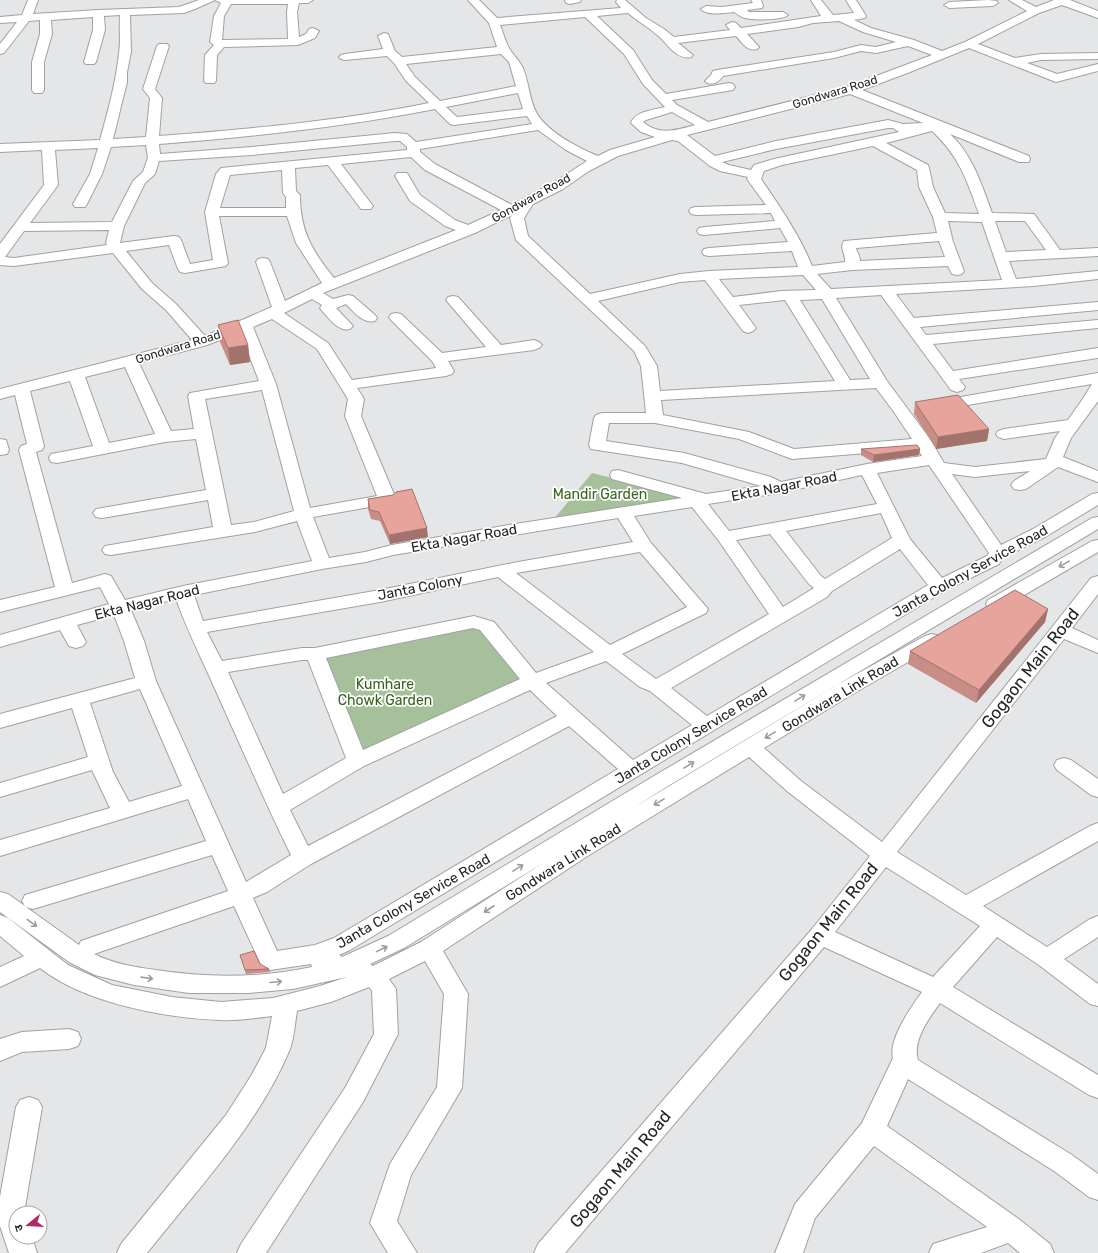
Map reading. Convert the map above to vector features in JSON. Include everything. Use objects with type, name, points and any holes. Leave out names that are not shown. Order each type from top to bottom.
[{"type":"street","points":[[0,51],[26,18],[33,0]]},
{"type":"street","points":[[0,20],[98,13],[188,9],[210,0]]},
{"type":"street","points":[[294,0],[292,12],[294,42]]},
{"type":"street","points":[[308,0],[223,1],[219,16],[216,42],[298,42],[311,36],[313,30]]},
{"type":"street","points":[[473,0],[494,22],[504,50],[508,52],[517,68],[530,112],[542,126],[561,141],[583,155],[598,161]]},
{"type":"street","points":[[619,0],[630,10],[671,40],[671,44],[687,55]]},
{"type":"street","points":[[706,9],[722,10],[758,6],[758,2],[756,0]]},
{"type":"street","points":[[816,0],[824,14],[867,30],[910,42],[942,55]]},
{"type":"street","points":[[671,40],[798,24],[812,20],[861,16],[851,0]]},
{"type":"street","points":[[1014,0],[1023,14]]},
{"type":"street","points":[[1062,0],[1098,16]]},
{"type":"street","name":"Gondwara Road","points":[[0,394],[202,342],[245,325],[331,284],[470,230],[558,186],[584,168],[614,153],[706,126],[851,90],[969,44],[1023,14],[1062,0]]},
{"type":"street","points":[[949,5],[994,3]]},
{"type":"street","points":[[736,8],[746,15],[752,16],[788,15],[812,20]]},
{"type":"street","points":[[494,22],[630,10]]},
{"type":"street","points":[[80,204],[96,174],[106,143],[121,82],[120,72],[125,52],[126,12]]},
{"type":"street","points":[[90,62],[99,30],[98,13]]},
{"type":"street","points":[[586,13],[628,52],[647,82],[662,98],[673,108],[706,126]]},
{"type":"street","points":[[38,90],[38,62],[46,34],[45,17]]},
{"type":"street","points":[[714,62],[737,56],[753,47],[725,19]]},
{"type":"street","points":[[384,36],[390,52],[399,61],[410,79],[454,121],[530,112]]},
{"type":"street","points":[[711,82],[717,76],[717,73],[762,68],[834,55],[861,48],[876,50],[910,42]]},
{"type":"street","points":[[210,81],[211,55],[221,43]]},
{"type":"street","points":[[969,44],[1056,78],[1098,68]]},
{"type":"street","points":[[163,46],[149,89],[156,98],[152,140],[154,158],[148,174],[140,181],[117,226],[113,243],[116,249],[147,286],[171,307],[202,342]]},
{"type":"street","points":[[399,61],[504,50]]},
{"type":"street","points":[[345,57],[390,52]]},
{"type":"street","points":[[737,56],[747,58],[762,68]]},
{"type":"street","points":[[1014,61],[1041,57],[1098,56]]},
{"type":"street","points":[[662,98],[729,87]]},
{"type":"street","points":[[0,148],[48,147],[67,140],[106,143],[267,130],[391,114],[524,89]]},
{"type":"street","points":[[851,90],[1024,159]]},
{"type":"street","points":[[673,108],[642,117],[637,123],[641,127],[656,134],[676,134],[676,137],[680,137],[713,160],[715,163],[725,168],[755,175]]},
{"type":"street","points":[[931,123],[874,142],[779,162],[758,168],[754,179],[775,209],[797,246],[808,271],[826,293],[880,383],[914,409],[924,442],[936,463],[998,553]]},
{"type":"street","points":[[931,123],[948,139],[960,155],[973,177],[1010,283]]},
{"type":"street","points":[[713,160],[776,145],[882,125],[896,125],[904,131]]},
{"type":"street","points":[[0,260],[14,262],[174,240],[185,269],[221,263],[212,212],[222,174],[226,171],[255,167],[334,162],[414,150],[542,126]]},
{"type":"street","points":[[154,158],[252,151],[395,136],[403,137],[430,167],[512,210]]},
{"type":"street","points":[[874,142],[923,168],[926,187],[940,217],[944,236],[958,275],[965,285]]},
{"type":"street","points":[[0,254],[51,185],[48,147]]},
{"type":"street","points":[[252,151],[255,167]]},
{"type":"street","points":[[334,162],[366,206]]},
{"type":"street","points":[[288,166],[290,192],[293,195],[292,212],[302,244],[331,284]]},
{"type":"street","points":[[402,176],[415,198],[450,223],[470,230]]},
{"type":"street","points":[[528,202],[517,218],[521,237],[640,349],[649,366],[654,396],[655,418]]},
{"type":"street","points":[[696,211],[775,209]]},
{"type":"street","points":[[212,212],[292,212]]},
{"type":"street","points":[[940,217],[1029,217],[1056,254]]},
{"type":"street","points":[[704,231],[784,224]]},
{"type":"street","points":[[19,227],[117,226]]},
{"type":"street","points":[[852,266],[853,256],[849,248],[849,244],[944,236]]},
{"type":"street","points":[[709,252],[797,246]]},
{"type":"street","points":[[1000,257],[1098,252]]},
{"type":"street","points":[[587,299],[680,278],[709,275],[808,271],[852,266],[953,261]]},
{"type":"street","points":[[111,550],[255,527],[303,514],[387,499],[353,416],[356,398],[323,346],[276,310],[263,262]]},
{"type":"street","points":[[709,275],[748,328]]},
{"type":"street","points":[[730,302],[781,295],[790,296],[1010,283],[1098,275]]},
{"type":"street","points":[[885,290],[967,400]]},
{"type":"street","points":[[312,293],[332,304]]},
{"type":"street","points":[[790,296],[845,385]]},
{"type":"street","points":[[345,326],[326,308],[332,304],[348,299],[370,318]]},
{"type":"street","points":[[453,300],[497,350]]},
{"type":"street","points":[[909,323],[1098,306]]},
{"type":"street","points":[[348,385],[446,371],[438,358],[396,317]]},
{"type":"street","points":[[922,340],[1098,324]]},
{"type":"street","points":[[245,325],[268,384],[303,514],[322,564]]},
{"type":"street","points":[[438,358],[534,345]]},
{"type":"street","points":[[950,376],[1098,353]]},
{"type":"street","points":[[130,361],[165,438]]},
{"type":"street","points":[[76,374],[103,450]]},
{"type":"street","points":[[914,409],[1098,378]]},
{"type":"street","points":[[654,396],[880,383]]},
{"type":"street","points":[[223,531],[196,396],[268,384]]},
{"type":"street","points":[[1020,485],[1053,461],[1063,438],[1090,401],[1098,386]]},
{"type":"street","points":[[22,389],[36,446],[27,450],[65,590]]},
{"type":"street","points":[[779,488],[765,481],[684,458],[597,445],[602,418],[655,418],[743,435],[792,454],[864,449],[924,442]]},
{"type":"street","points":[[1004,434],[1074,424]]},
{"type":"street","points":[[57,458],[165,438],[204,433]]},
{"type":"street","points":[[1053,461],[1098,477]]},
{"type":"street","name":"Ekta Nagar Road","points":[[0,641],[121,607],[183,592],[322,564],[366,557],[392,550],[509,530],[703,501],[779,488],[867,469],[936,463],[975,472],[1053,461]]},
{"type":"street","points":[[867,469],[902,540],[939,586]]},
{"type":"street","points":[[618,475],[703,501],[725,537],[780,616]]},
{"type":"street","points":[[102,513],[216,494]]},
{"type":"street","name":"Janta Colony Service Road","points":[[330,972],[342,944],[939,586],[993,560],[998,553],[1040,533],[1098,498]]},
{"type":"street","points":[[725,537],[887,507]]},
{"type":"street","points":[[278,806],[357,761],[532,680],[609,653],[699,609],[644,546],[623,513]]},
{"type":"street","points":[[775,528],[815,580],[825,587]]},
{"type":"street","name":"Gondwara Link Road","points":[[374,976],[429,948],[578,851],[858,683],[1095,533]]},
{"type":"street","name":"Gondwara Link Road","points":[[0,924],[60,971],[108,993],[172,1006],[221,1011],[273,1008],[286,1005],[330,972],[396,942],[709,753],[1095,533]]},
{"type":"street","points":[[657,687],[820,593],[825,587],[902,540]]},
{"type":"street","name":"Janta Colony","points":[[196,628],[380,596],[503,571],[644,546]]},
{"type":"street","points":[[503,571],[519,585],[647,683],[657,687],[706,726]]},
{"type":"street","points":[[0,606],[105,580],[121,607],[137,648],[146,681],[270,961],[298,958],[330,972]]},
{"type":"street","name":"Gogaon Main Road","points":[[548,1253],[820,935],[1098,582]]},
{"type":"street","points":[[183,592],[196,628],[216,668],[303,858]]},
{"type":"street","points":[[66,622],[76,642]]},
{"type":"street","points":[[216,668],[302,654],[315,654],[474,622],[487,626],[532,680],[571,717],[632,770]]},
{"type":"street","points":[[1061,630],[1098,647]]},
{"type":"street","points":[[315,654],[357,761]]},
{"type":"street","points":[[0,721],[79,698],[146,681]]},
{"type":"street","points":[[79,698],[99,761],[123,812]]},
{"type":"street","points":[[89,947],[240,895],[259,886],[303,858],[571,717]]},
{"type":"street","points":[[750,747],[794,786],[883,854],[995,924],[1047,959],[1098,997]]},
{"type":"street","points":[[0,790],[99,761]]},
{"type":"street","points":[[1064,765],[1098,790]]},
{"type":"street","points":[[0,848],[194,790]]},
{"type":"street","points":[[964,906],[1098,831]]},
{"type":"street","points":[[33,901],[218,845]]},
{"type":"street","points":[[0,900],[78,956],[103,969],[134,976],[189,984],[249,984],[293,980],[354,967],[374,976],[384,989],[386,1034],[354,1095],[251,1253]]},
{"type":"street","points":[[789,1253],[804,1212],[872,1130],[903,1063],[907,1063],[904,1053],[910,1031],[937,989],[995,924]]},
{"type":"street","points":[[1047,959],[1098,925]]},
{"type":"street","points":[[820,935],[937,989],[1098,1088]]},
{"type":"street","points":[[403,1253],[383,1223],[399,1172],[449,1088],[456,994],[429,948]]},
{"type":"street","points":[[0,978],[42,956]]},
{"type":"street","points":[[131,1253],[235,1123],[260,1083],[278,1048],[286,1005]]},
{"type":"street","points":[[0,1051],[7,1046],[21,1042],[69,1039]]},
{"type":"street","points":[[903,1063],[1062,1163],[1098,1189]]},
{"type":"street","points":[[12,1205],[29,1107]]},
{"type":"street","points":[[872,1130],[1010,1228],[1040,1253]]},
{"type":"street","points":[[943,1253],[991,1238],[1010,1228]]},
{"type":"green space","name":"Mandir Garden","points":[[592,473],[697,499],[553,520]]},
{"type":"green space","name":"Kumhare Chowk Garden","points":[[474,622],[532,681],[357,761],[315,654]]},
{"type":"building","points":[[238,320],[248,345],[228,348],[218,325]]},
{"type":"building","points":[[958,395],[989,429],[938,437],[915,402]]},
{"type":"building","points":[[917,445],[920,449],[874,455],[861,449]]},
{"type":"building","points":[[412,489],[427,528],[389,535],[379,512],[370,510],[368,499],[393,495],[396,492]]},
{"type":"building","points":[[1015,590],[1048,609],[979,690],[910,651]]},
{"type":"building","points":[[254,951],[260,964],[269,969],[245,970],[240,955]]}]
